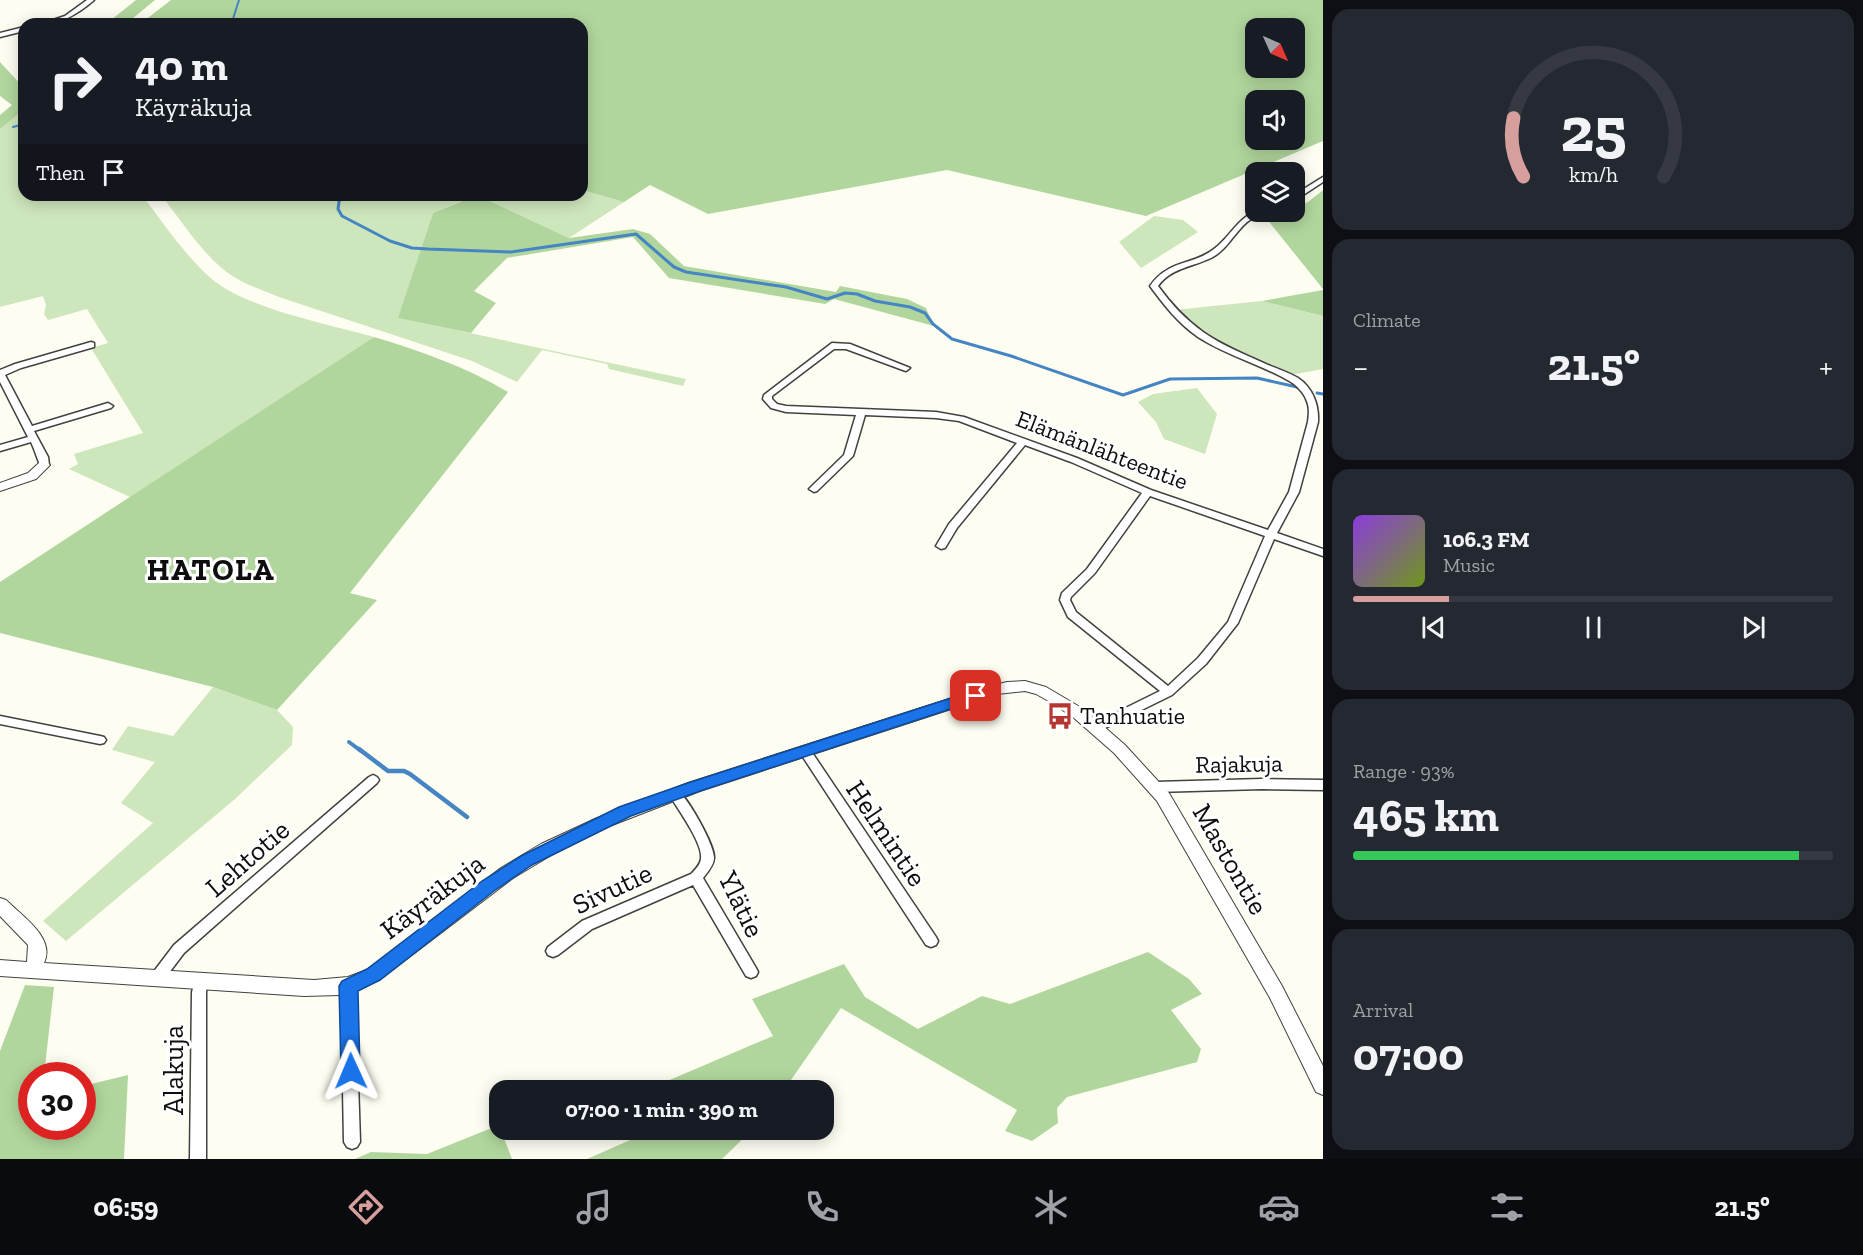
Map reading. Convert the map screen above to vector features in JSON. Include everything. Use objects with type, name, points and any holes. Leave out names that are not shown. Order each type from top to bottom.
[{"type":"street","points":[[65,18],[91,0]]},
{"type":"street","points":[[0,35],[18,30]]},
{"type":"street","points":[[1305,191],[1323,179]]},
{"type":"street","points":[[1095,728],[1168,692],[1202,661],[1233,622],[1271,535],[1294,492],[1318,423],[1310,397],[1296,381],[1203,338],[1163,300],[1154,286],[1160,276],[1167,272],[1213,254],[1245,219]]},
{"type":"street","points":[[0,487],[32,476],[44,465],[43,458],[0,373],[91,345]]},
{"type":"street","name":"Elämänlähteentie","points":[[906,368],[847,346],[832,346],[768,395],[767,399],[770,403],[782,408],[944,415],[962,419],[1074,460],[1148,492],[1323,554]]},
{"type":"street","points":[[0,448],[31,434],[108,406]]},
{"type":"street","points":[[814,489],[848,456],[861,412]]},
{"type":"street","points":[[941,546],[953,526],[1023,442]]},
{"type":"street","points":[[1148,492],[1091,572],[1066,596],[1065,602],[1072,614],[1168,692]]},
{"type":"street","name":"Käyräkuja","points":[[0,968],[326,989],[348,986],[373,975],[488,886],[526,861],[601,823],[675,794],[1011,686],[1032,687],[1048,693]]},
{"type":"street","name":"Mastontie","points":[[1048,693],[1095,728],[1155,787],[1192,845],[1276,992],[1323,1086]]},
{"type":"street","points":[[0,720],[100,740]]},
{"type":"street","name":"Helmintie","points":[[805,752],[931,941]]},
{"type":"street","name":"Lehtotie","points":[[158,978],[179,949],[373,780]]},
{"type":"street","name":"Rajakuja","points":[[1155,787],[1323,785]]},
{"type":"street","name":"Ylätie","points":[[675,794],[707,852],[705,865],[696,878],[751,972]]},
{"type":"street","name":"Sivutie","points":[[553,951],[587,925],[696,878]]},
{"type":"street","points":[[0,905],[37,942],[38,958],[33,969]]},
{"type":"street","name":"Alakuja","points":[[198,1159],[199,992],[201,981]]},
{"type":"street","points":[[348,986],[352,1142]]},
{"type":"green space","points":[[136,0],[155,0],[133,18],[114,18]]},
{"type":"green space","points":[[171,0],[1323,0],[1323,141],[1305,149],[1305,90],[1245,90],[1245,150],[1302,150],[1273,162],[1245,162],[1245,174],[1146,216],[947,170],[708,214],[650,185],[624,202],[588,192],[588,18],[148,18]]},
{"type":"green space","points":[[0,62],[18,82],[18,115],[0,129],[0,115],[12,105],[0,96]]},
{"type":"green space","points":[[18,115],[18,201],[146,201],[193,261],[213,280],[228,290],[268,307],[374,337],[130,497],[69,469],[78,464],[74,454],[143,433],[91,348],[108,343],[87,309],[48,320],[44,314],[46,305],[43,296],[0,307],[0,129]]},
{"type":"green space","points":[[1323,190],[1323,289],[1269,222],[1305,222],[1305,203]]},
{"type":"green space","points":[[588,192],[624,202],[569,238],[490,201],[588,201]]},
{"type":"green space","points":[[166,201],[461,201],[433,213],[399,318],[686,379],[683,386],[609,369],[607,364],[542,350],[517,382],[472,361],[279,297],[253,286],[218,265]]},
{"type":"green space","points":[[462,201],[490,201],[569,238],[633,229],[650,234],[684,266],[836,292],[840,286],[907,299],[926,308],[934,326],[834,299],[825,304],[669,278],[633,237],[507,258],[474,291],[496,303],[471,333],[398,318],[433,213]]},
{"type":"green space","points":[[1154,216],[1183,220],[1198,232],[1141,268],[1119,242]]},
{"type":"green space","points":[[1323,290],[1323,316],[1262,301]]},
{"type":"green space","points":[[1262,301],[1323,316],[1323,369],[1285,376],[1226,350],[1174,310]]},
{"type":"green space","points":[[374,337],[443,360],[508,392],[350,593],[377,600],[277,710],[213,687],[0,633],[0,582]]},
{"type":"green space","points":[[1197,388],[1217,414],[1205,454],[1164,439],[1156,422],[1138,402],[1153,394]]},
{"type":"green space","points":[[213,687],[277,710],[293,727],[292,745],[235,799],[66,941],[43,921],[153,823],[121,803],[155,762],[112,750],[128,726],[173,736]]},
{"type":"green space","points":[[1148,952],[1189,979],[1202,994],[1171,1010],[1201,1049],[1197,1062],[1067,1097],[1057,1108],[1058,1123],[1032,1141],[1005,1131],[1017,1110],[841,1008],[791,1080],[670,1080],[773,1036],[752,999],[844,964],[865,997],[918,1029],[982,996],[1010,1004]]},
{"type":"green space","points":[[25,985],[54,987],[45,1062],[18,1062],[18,1140],[96,1140],[96,1083],[128,1075],[124,1159],[0,1159],[0,1051]]},
{"type":"green space","points":[[489,1129],[489,1140],[505,1140],[512,1159],[355,1159],[371,1152],[427,1154]]},
{"type":"green space","points":[[630,1140],[742,1140],[722,1159],[587,1159]]},
{"type":"waterway","points":[[233,18],[239,0]]},
{"type":"waterway","points":[[13,127],[18,126]]},
{"type":"waterway","points":[[339,201],[338,209],[342,216],[390,241],[412,248],[511,252],[636,234],[674,267],[686,272],[786,287],[827,299],[845,293],[857,294],[875,301],[910,307],[925,313],[933,324],[952,339],[1011,356],[1123,395],[1170,379],[1257,378],[1297,387]]},
{"type":"waterway","points":[[1317,393],[1323,394]]},
{"type":"waterway","points":[[349,742],[361,751]]},
{"type":"waterway","points":[[359,749],[388,771],[404,771],[410,774],[467,817]]},
{"type":"place","name":"Tanhuatie","points":[[1060,716]]},
{"type":"district","name":"HATOLA","points":[[211,570]]},
{"type":"route","points":[[351,1071],[348,986],[373,975],[488,886],[526,861],[625,812],[694,787],[976,696]]}]
